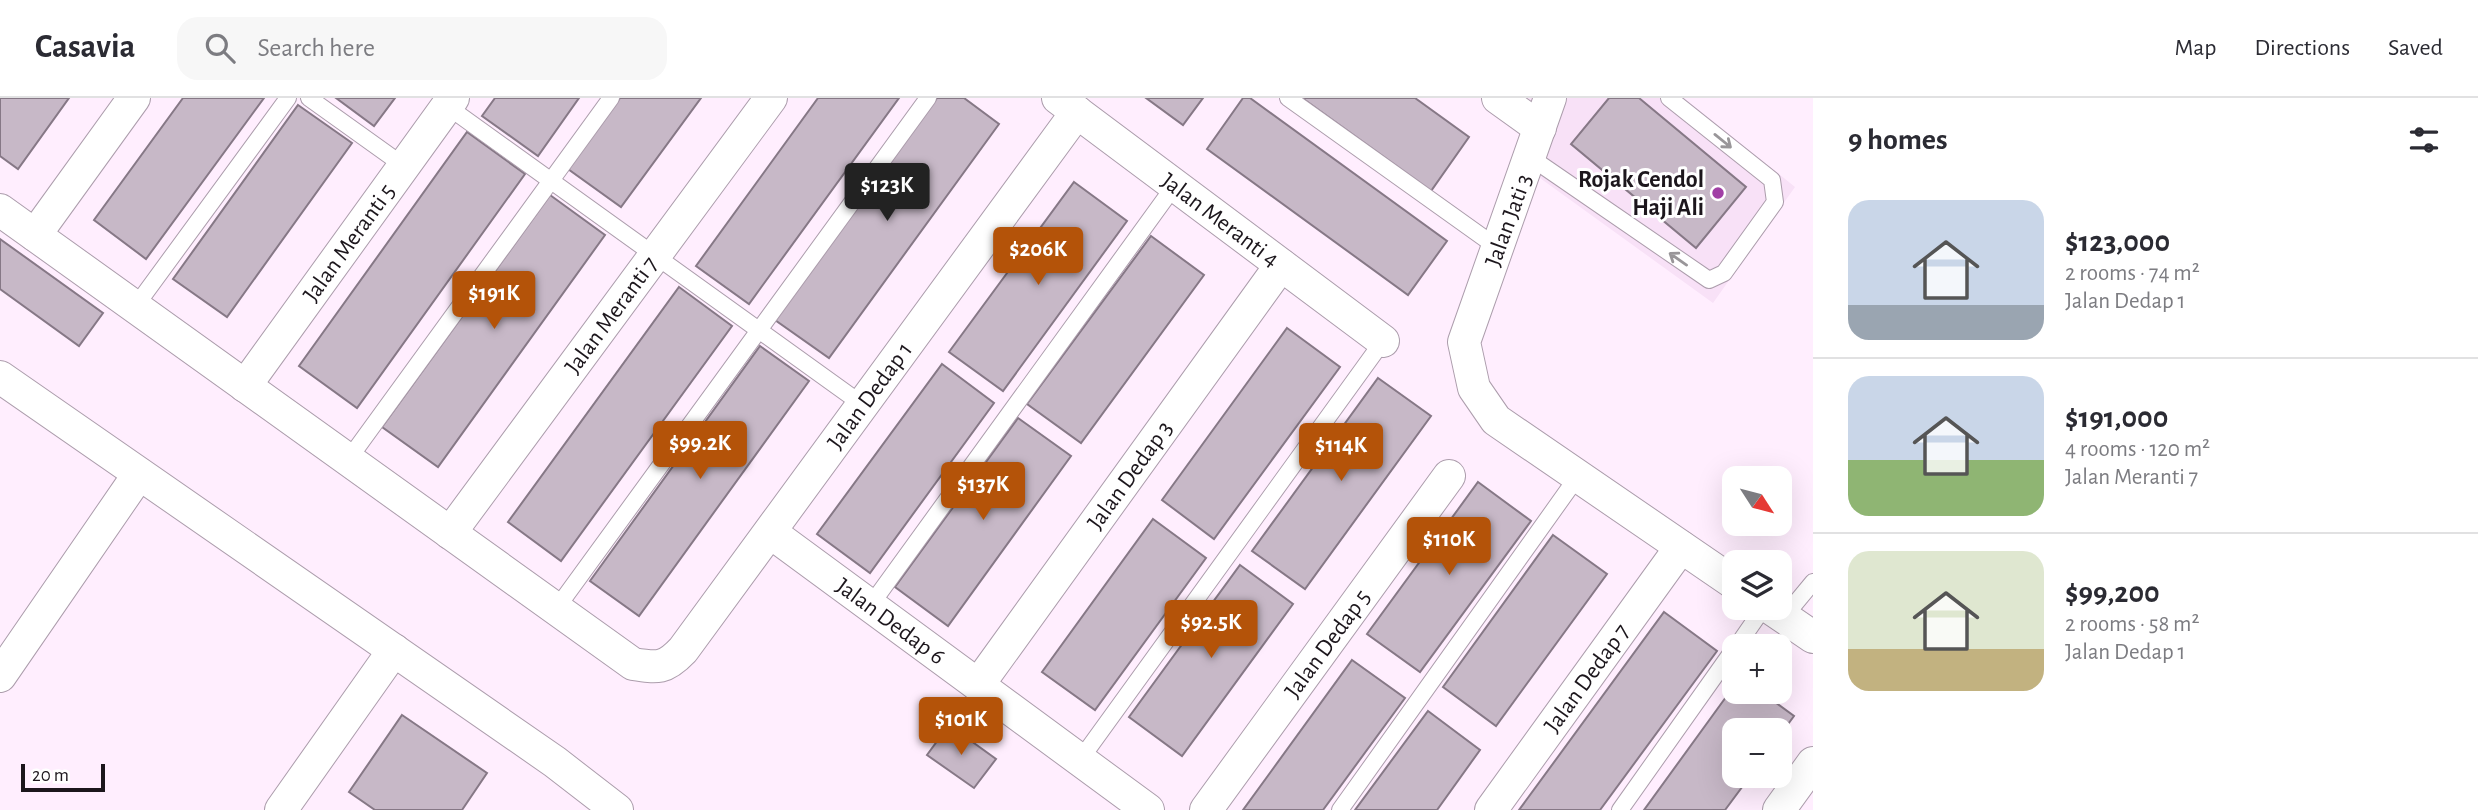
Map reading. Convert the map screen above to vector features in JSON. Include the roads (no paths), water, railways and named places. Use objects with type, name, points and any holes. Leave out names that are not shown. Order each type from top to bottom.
[{"type":"street","points":[[35,235],[134,98]]},
{"type":"street","name":"Jalan Meranti 7","points":[[450,533],[771,98]]},
{"type":"street","points":[[1498,98],[1535,143]]},
{"type":"street","name":"Jalan Jati 3","points":[[1550,98],[1464,342],[1474,388],[1496,420],[1578,476]]},
{"type":"street","name":"Jalan Meranti 5","points":[[245,386],[450,102]]},
{"type":"street","name":"Jalan Meranti 4","points":[[1068,105],[1383,341]]},
{"type":"street","name":"Jalan Dedap 1","points":[[556,609],[633,664],[653,667],[669,664],[683,650],[863,405],[1068,105]]},
{"type":"street","points":[[0,210],[556,609]]},
{"type":"street","name":"Jalan Dedap 3","points":[[978,685],[1281,265]]},
{"type":"street","points":[[0,377],[555,762],[617,810]]},
{"type":"street","points":[[0,676],[139,474]]},
{"type":"street","name":"Jalan Dedap 5","points":[[1206,810],[1449,476]]},
{"type":"street","points":[[1578,476],[1722,575]]},
{"type":"street","name":"Jalan Dedap 6","points":[[770,532],[1148,810]]},
{"type":"street","name":"Jalan Dedap 7","points":[[1491,810],[1681,547]]},
{"type":"street","points":[[1787,620],[1813,637]]},
{"type":"street","points":[[281,810],[394,650]]},
{"type":"street","points":[[1779,810],[1811,769]]},
{"type":"lane","points":[[135,307],[288,98]]},
{"type":"lane","points":[[309,98],[404,166]]},
{"type":"lane","points":[[348,460],[611,98]]},
{"type":"lane","points":[[556,609],[928,98]]},
{"type":"lane","points":[[1288,98],[1498,248]]},
{"type":"lane","points":[[1535,143],[1709,280],[1724,273],[1775,202],[1772,180],[1669,98]]},
{"type":"lane","points":[[450,102],[551,180],[863,405]]},
{"type":"lane","points":[[870,606],[1175,186]]},
{"type":"lane","points":[[1080,760],[1383,341]]},
{"type":"lane","points":[[1340,810],[1578,476]]},
{"type":"lane","points":[[1792,597],[1813,582]]},
{"type":"lane","points":[[1749,634],[1764,620]]},
{"type":"lane","points":[[1620,810],[1722,665]]},
{"type":"place","name":"Rojak Cendol Haji Ali","points":[[1718,193]]}]
